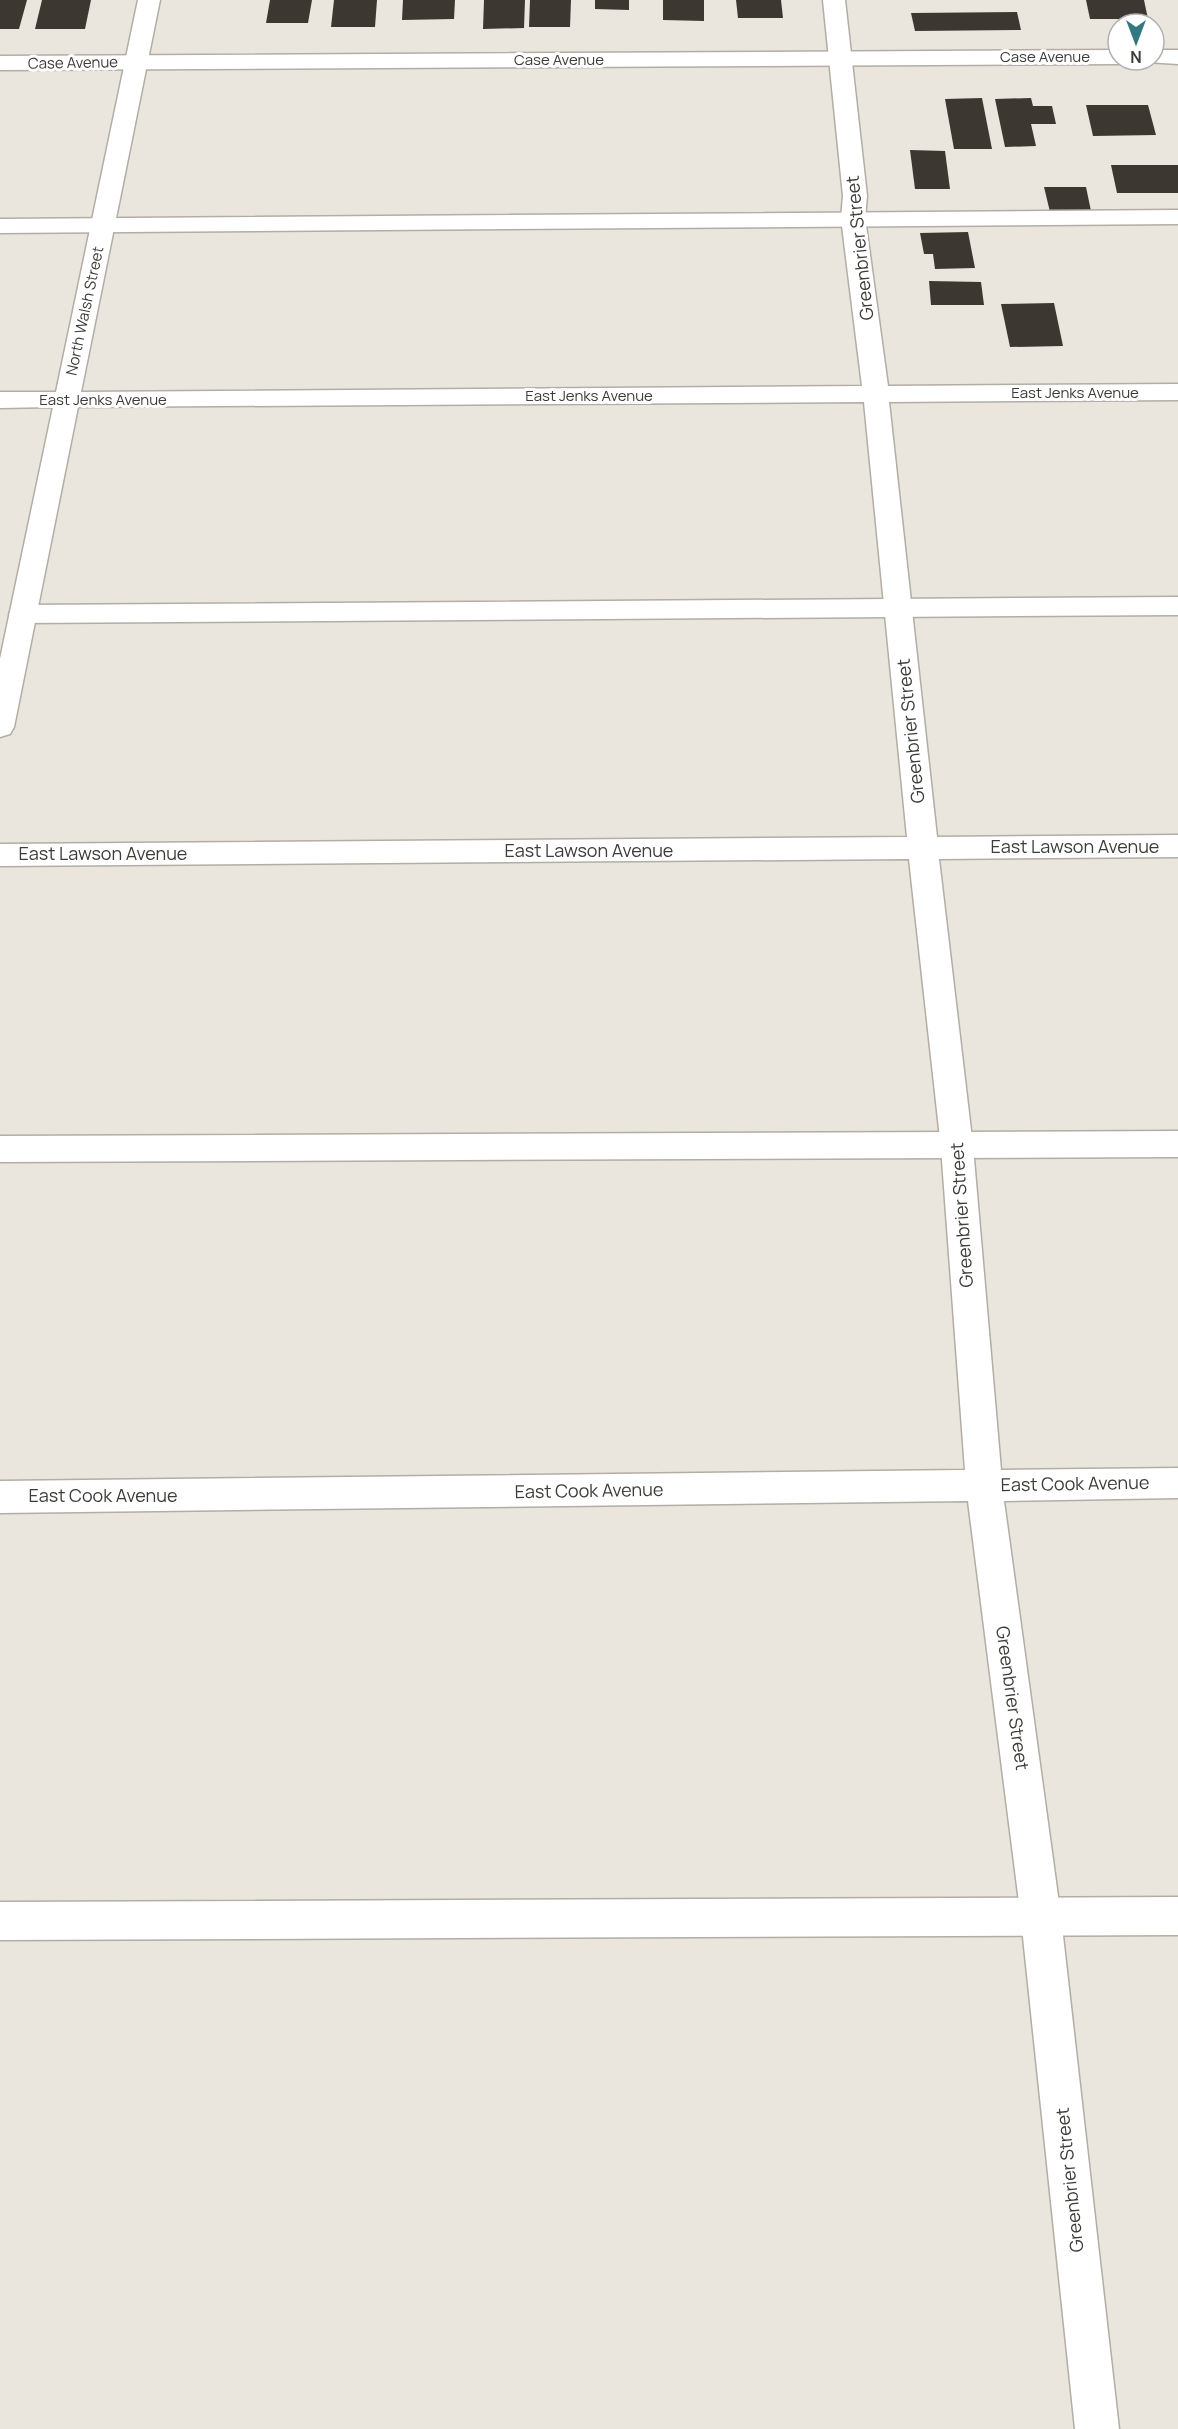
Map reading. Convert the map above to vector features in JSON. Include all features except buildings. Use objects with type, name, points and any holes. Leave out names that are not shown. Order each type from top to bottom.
[{"type":"street","name":"North Walsh Street","points":[[0,728],[149,0]]},
{"type":"street","name":"Greenbrier Street","points":[[834,0],[855,196],[853,218],[876,394],[957,1147],[984,1486],[1041,1918],[1097,2429]]},
{"type":"street","name":"Case Avenue","points":[[0,63],[1106,57]]},
{"type":"street","points":[[0,226],[1178,217]]},
{"type":"street","name":"East Jenks Avenue","points":[[0,400],[1178,392]]},
{"type":"street","points":[[23,614],[1178,606]]},
{"type":"street","name":"East Lawson Avenue","points":[[0,855],[1178,846]]},
{"type":"street","points":[[0,1149],[957,1147],[1178,1144]]},
{"type":"street","name":"East Cook Avenue","points":[[0,1497],[1178,1483]]},
{"type":"street","points":[[0,1921],[1178,1917]]}]
